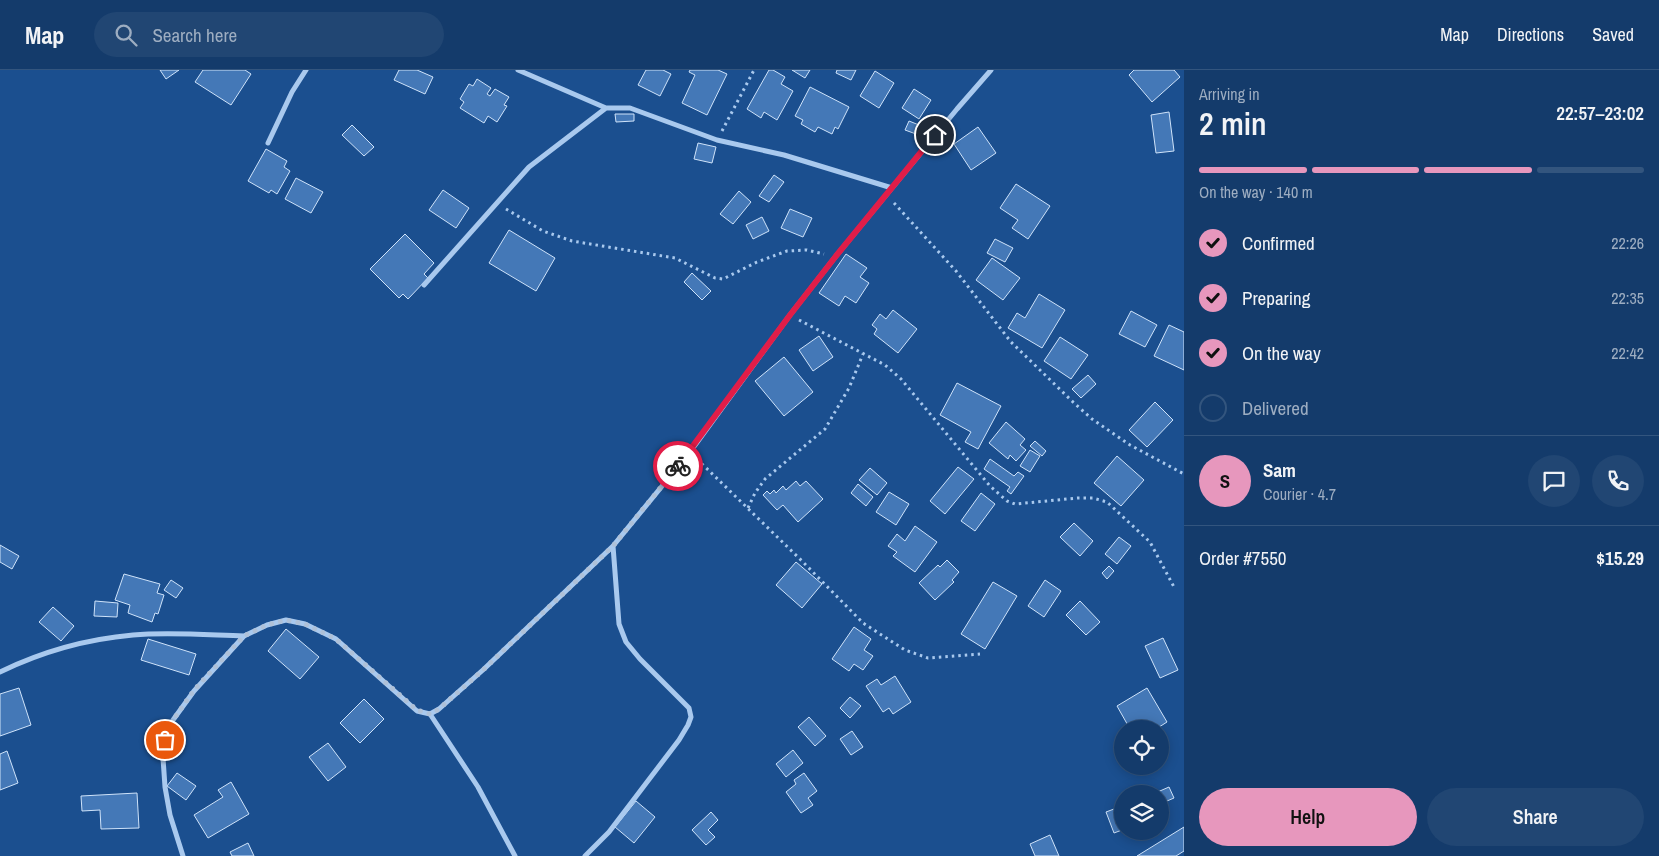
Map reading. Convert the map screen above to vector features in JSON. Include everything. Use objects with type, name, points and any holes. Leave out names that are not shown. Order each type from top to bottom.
[{"type":"street","points":[[268,143],[292,92],[306,70]]},
{"type":"street","points":[[518,70],[606,108],[630,108],[717,140],[784,156],[892,188]]},
{"type":"street","points":[[430,714],[439,709],[484,669],[613,546],[690,452],[790,315],[836,256],[990,70]]},
{"type":"street","points":[[424,285],[529,167],[606,108]]},
{"type":"street","points":[[585,856],[609,832],[627,809],[679,740],[691,717],[689,708],[640,659],[626,642],[619,624],[613,546]]},
{"type":"street","points":[[183,856],[170,815],[165,788],[165,740],[173,720],[194,690],[244,636],[267,625],[286,620],[305,624],[336,639],[417,710],[430,714],[478,787],[515,856]]},
{"type":"street","points":[[0,672],[56,650],[101,639],[134,635],[244,636]]},
{"type":"path","points":[[717,140],[754,70]]},
{"type":"path","points":[[887,195],[956,271],[1011,342],[1073,402],[1092,419],[1130,445],[1184,474]]},
{"type":"path","points":[[497,204],[543,230],[572,241],[675,258],[715,278],[723,279],[757,262],[788,250],[807,250],[836,256]]},
{"type":"path","points":[[790,315],[885,366],[901,379],[990,486],[1006,501],[1015,504],[1093,498],[1107,502],[1150,542],[1174,587]]},
{"type":"path","points":[[748,508],[755,493],[765,479],[825,429],[849,388],[863,354]]},
{"type":"path","points":[[690,452],[863,624],[905,650],[928,658],[980,654]]},
{"type":"building","points":[[160,70],[179,70],[166,79]]},
{"type":"building","points":[[203,70],[245,70],[251,74],[231,105],[195,82]]},
{"type":"building","points":[[399,70],[417,70],[433,77],[425,94],[394,80]]},
{"type":"building","points":[[646,70],[663,70],[671,74],[660,96],[638,85]]},
{"type":"building","points":[[690,70],[718,70],[727,74],[707,115],[682,103],[695,75],[689,72]]},
{"type":"building","points":[[769,70],[773,70],[785,77],[781,84],[793,91],[777,120],[764,112],[761,118],[747,109]]},
{"type":"building","points":[[792,70],[810,70],[805,78]]},
{"type":"building","points":[[837,70],[856,70],[851,80],[836,73]]},
{"type":"building","points":[[1134,70],[1174,70],[1180,77],[1152,102],[1129,75]]},
{"type":"building","points":[[875,71],[894,83],[879,108],[860,96]]},
{"type":"building","points":[[477,79],[491,88],[487,94],[490,96],[495,89],[509,97],[504,105],[507,106],[497,122],[488,116],[484,123],[460,108],[464,102],[460,99],[469,84],[473,86]]},
{"type":"building","points":[[810,87],[849,107],[838,129],[835,127],[832,134],[818,127],[815,132],[801,124],[803,120],[795,116]]},
{"type":"building","points":[[914,89],[931,100],[919,119],[902,108]]},
{"type":"building","points":[[1169,112],[1174,151],[1156,153],[1151,115]]},
{"type":"building","points":[[615,114],[634,114],[634,121],[616,122]]},
{"type":"building","points":[[909,121],[919,125],[916,134],[905,130]]},
{"type":"building","points":[[352,125],[374,147],[364,156],[342,135]]},
{"type":"building","points":[[978,127],[996,153],[971,170],[954,144]]},
{"type":"building","points":[[698,143],[716,147],[712,163],[694,159]]},
{"type":"building","points":[[266,149],[287,161],[284,167],[290,171],[277,194],[271,190],[269,193],[248,181]]},
{"type":"building","points":[[774,175],[784,182],[769,202],[759,196]]},
{"type":"building","points":[[296,178],[323,192],[311,213],[285,199]]},
{"type":"building","points":[[1016,184],[1050,206],[1028,239],[1012,228],[1018,220],[1000,208]]},
{"type":"building","points":[[443,190],[469,208],[456,228],[429,210]]},
{"type":"building","points":[[739,191],[751,202],[733,224],[720,214]]},
{"type":"building","points":[[790,209],[812,218],[803,237],[781,228]]},
{"type":"building","points":[[762,217],[769,231],[753,239],[746,225]]},
{"type":"building","points":[[509,230],[555,258],[536,291],[489,263]]},
{"type":"building","points":[[405,234],[434,263],[424,274],[428,278],[408,299],[403,294],[399,298],[370,269]]},
{"type":"building","points":[[995,239],[1013,248],[1005,262],[987,253]]},
{"type":"building","points":[[846,254],[867,268],[860,277],[869,283],[856,303],[845,296],[839,306],[819,293]]},
{"type":"building","points":[[992,258],[1020,278],[1003,300],[976,280]]},
{"type":"building","points":[[692,273],[711,291],[702,300],[684,282]]},
{"type":"building","points":[[1039,294],[1065,310],[1042,348],[1008,328],[1017,313],[1025,318]]},
{"type":"building","points":[[893,310],[917,329],[898,353],[874,334],[877,329],[872,325],[880,314],[886,319]]},
{"type":"building","points":[[1131,311],[1157,325],[1145,347],[1119,334]]},
{"type":"building","points":[[1169,325],[1184,332],[1184,370],[1154,356]]},
{"type":"building","points":[[819,336],[833,357],[813,371],[799,350]]},
{"type":"building","points":[[1060,337],[1088,355],[1071,379],[1044,361]]},
{"type":"building","points":[[784,357],[813,392],[784,416],[755,381]]},
{"type":"building","points":[[1088,375],[1096,384],[1081,398],[1072,389]]},
{"type":"building","points":[[957,383],[1001,406],[978,449],[965,442],[971,432],[940,415]]},
{"type":"building","points":[[1155,402],[1173,420],[1147,447],[1129,430]]},
{"type":"building","points":[[1006,422],[1025,439],[1020,445],[1026,450],[1016,461],[1010,455],[1008,459],[989,443]]},
{"type":"building","points":[[1035,441],[1046,451],[1042,456],[1030,446]]},
{"type":"building","points":[[1030,450],[1040,456],[1030,472],[1020,466]]},
{"type":"building","points":[[1117,456],[1144,480],[1121,506],[1094,483]]},
{"type":"building","points":[[990,459],[1014,476],[1018,472],[1024,476],[1011,494],[1007,491],[1010,487],[984,469]]},
{"type":"building","points":[[958,467],[974,479],[945,514],[930,501]]},
{"type":"building","points":[[870,468],[887,483],[877,495],[859,480]]},
{"type":"building","points":[[796,481],[800,486],[806,481],[823,499],[798,522],[783,505],[777,510],[763,495],[767,491],[770,494],[774,490],[776,493],[783,486],[786,490]]},
{"type":"building","points":[[858,484],[873,497],[866,506],[851,493]]},
{"type":"building","points":[[889,492],[909,504],[896,525],[876,512]]},
{"type":"building","points":[[981,493],[995,504],[975,531],[961,521]]},
{"type":"building","points":[[1074,523],[1093,541],[1080,556],[1060,537]]},
{"type":"building","points":[[915,526],[937,542],[915,572],[893,556],[897,552],[888,546],[897,534],[905,541]]},
{"type":"building","points":[[1119,537],[1131,546],[1117,564],[1105,554]]},
{"type":"building","points":[[0,545],[19,556],[12,569],[0,562]]},
{"type":"building","points":[[947,560],[959,572],[952,580],[954,582],[935,600],[919,583],[938,565],[940,567]]},
{"type":"building","points":[[796,562],[822,584],[802,608],[776,585]]},
{"type":"building","points":[[1109,566],[1114,571],[1107,579],[1102,573]]},
{"type":"building","points":[[124,574],[160,584],[157,593],[164,595],[158,614],[155,613],[152,622],[128,613],[130,605],[115,600]]},
{"type":"building","points":[[171,580],[183,588],[176,598],[164,590]]},
{"type":"building","points":[[1045,580],[1061,591],[1044,617],[1028,606]]},
{"type":"building","points":[[993,582],[1017,596],[985,649],[961,634]]},
{"type":"building","points":[[95,601],[118,603],[117,617],[94,616]]},
{"type":"building","points":[[1080,601],[1100,622],[1086,635],[1066,615]]},
{"type":"building","points":[[53,607],[74,626],[61,641],[39,622]]},
{"type":"building","points":[[854,627],[871,639],[864,650],[873,656],[863,670],[854,664],[849,671],[832,659]]},
{"type":"building","points":[[286,629],[319,657],[300,679],[268,651]]},
{"type":"building","points":[[1163,638],[1178,670],[1160,678],[1145,646]]},
{"type":"building","points":[[148,639],[196,654],[189,675],[141,660]]},
{"type":"building","points":[[895,676],[911,702],[893,714],[889,708],[883,712],[866,686],[877,679],[881,685]]},
{"type":"building","points":[[19,688],[31,725],[0,736],[0,694]]},
{"type":"building","points":[[1147,688],[1166,720],[1125,720],[1117,706]]},
{"type":"building","points":[[850,697],[861,706],[850,718],[840,708]]},
{"type":"building","points":[[364,699],[384,719],[360,743],[340,723]]},
{"type":"building","points":[[809,717],[826,736],[815,746],[798,727]]},
{"type":"building","points":[[852,731],[863,747],[851,755],[840,739]]},
{"type":"building","points":[[328,743],[346,767],[328,781],[309,757]]},
{"type":"building","points":[[793,750],[803,763],[786,777],[776,764]]},
{"type":"building","points":[[7,751],[18,783],[0,790],[0,754]]},
{"type":"building","points":[[177,773],[196,786],[186,800],[167,786]]},
{"type":"building","points":[[804,773],[817,791],[808,798],[813,805],[801,813],[786,792],[796,784],[794,780]]},
{"type":"building","points":[[231,782],[249,814],[208,838],[194,815],[223,797],[218,790]]},
{"type":"building","points":[[1169,787],[1174,798],[1169,800]]},
{"type":"building","points":[[137,793],[139,828],[101,829],[100,810],[82,811],[81,796]]},
{"type":"building","points":[[636,801],[655,817],[634,843],[615,827]]},
{"type":"building","points":[[1114,809],[1114,833],[1106,812]]},
{"type":"building","points":[[711,812],[718,820],[708,830],[715,837],[706,845],[692,830]]},
{"type":"building","points":[[1184,827],[1184,851],[1176,856],[1137,856],[1163,840],[1169,840],[1169,836]]},
{"type":"building","points":[[1050,835],[1059,856],[1035,856],[1030,844]]},
{"type":"building","points":[[248,843],[254,856],[232,856],[230,852]]},
{"type":"way so far","points":[[165,740],[173,720],[194,690],[244,636],[267,625],[286,620],[305,624],[336,639],[417,710],[430,714],[439,709],[484,669],[613,546],[678,466]]},
{"type":"route","points":[[678,466],[790,315],[935,135]]}]
